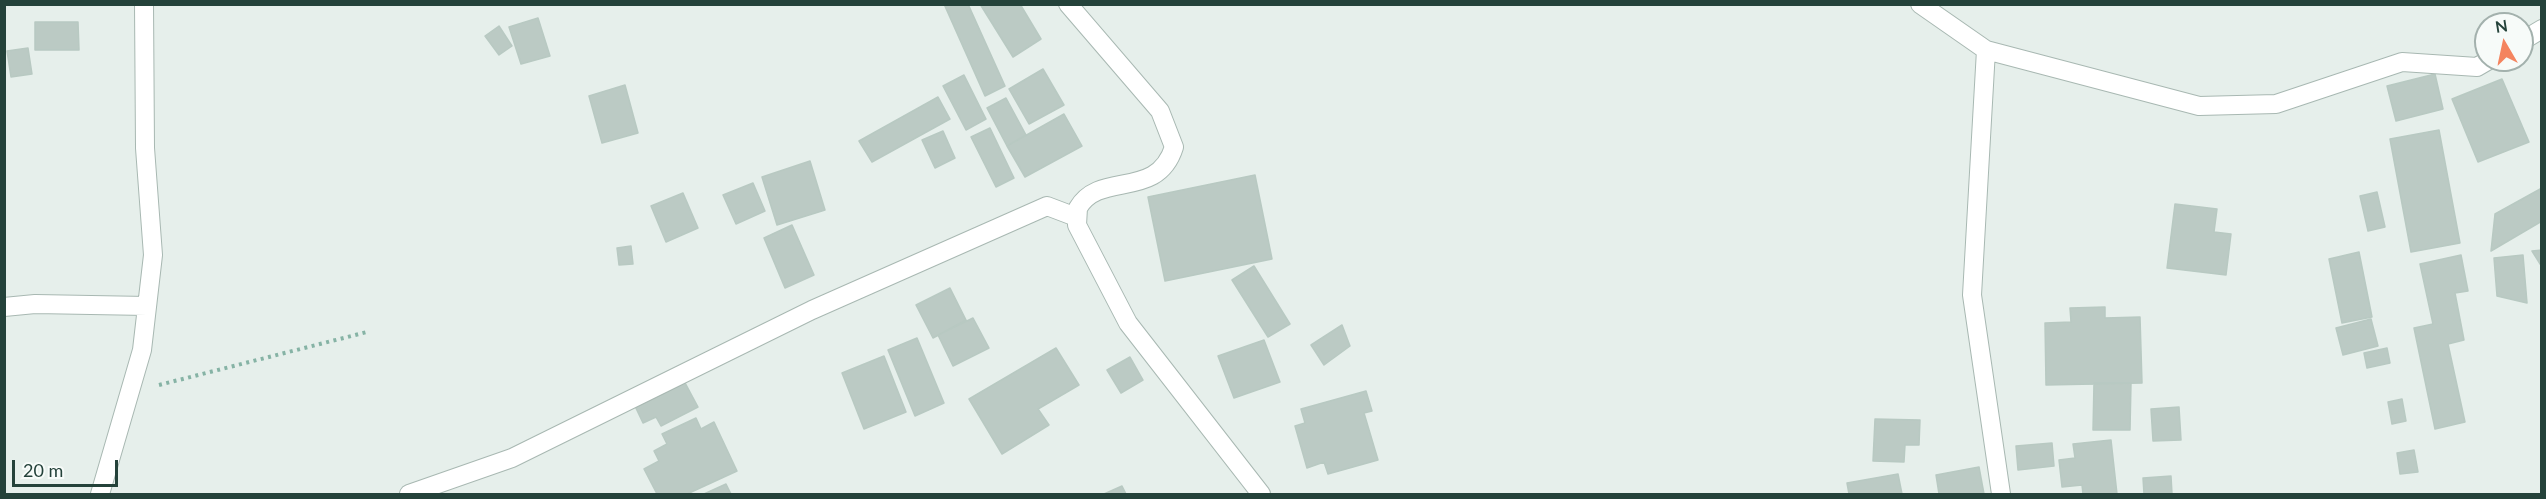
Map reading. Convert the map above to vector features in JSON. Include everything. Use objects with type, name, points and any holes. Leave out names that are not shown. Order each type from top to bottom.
[{"type":"street","points":[[100,495],[142,350],[153,255],[145,148],[144,4]]},
{"type":"street","points":[[1068,4],[1160,111],[1174,147],[1165,167],[1146,181],[1092,192],[1082,200],[1076,217],[1077,225],[1128,323],[1261,495]]},
{"type":"street","points":[[1920,4],[1986,50],[2199,106],[2276,104],[2402,62],[2474,67]]},
{"type":"street","points":[[1986,50],[1972,295],[2001,495]]},
{"type":"street","points":[[409,495],[512,458],[812,310],[1047,206],[1076,217]]},
{"type":"street","points":[[4,307],[35,304],[147,306]]},
{"type":"path","points":[[129,392],[368,332]]},
{"type":"building","points":[[944,4],[968,4],[1005,86],[985,96]]},
{"type":"building","points":[[980,4],[1020,4],[1041,39],[1013,57]]},
{"type":"building","points":[[538,18],[550,56],[521,64],[509,27]]},
{"type":"building","points":[[35,22],[78,22],[79,50],[35,50]]},
{"type":"building","points":[[499,26],[512,46],[499,55],[485,36]]},
{"type":"building","points":[[28,48],[32,74],[11,77],[7,51]]},
{"type":"building","points":[[1043,69],[1064,105],[1029,124],[1009,89]]},
{"type":"building","points":[[2435,74],[2443,109],[2396,121],[2387,86]]},
{"type":"building","points":[[964,75],[986,119],[966,130],[943,86]]},
{"type":"building","points":[[2502,79],[2529,142],[2478,162],[2452,99]]},
{"type":"building","points":[[625,85],[638,133],[602,143],[589,96]]},
{"type":"building","points":[[938,97],[950,119],[872,162],[859,141]]},
{"type":"building","points":[[1006,98],[1026,135],[1007,146],[987,108]]},
{"type":"building","points":[[1064,114],[1082,146],[1025,177],[1007,146]]},
{"type":"building","points":[[990,128],[1014,178],[996,187],[971,137]]},
{"type":"building","points":[[2439,130],[2460,243],[2411,252],[2390,139]]},
{"type":"building","points":[[943,131],[955,158],[935,168],[922,140]]},
{"type":"building","points":[[810,161],[825,210],[777,225],[762,177]]},
{"type":"building","points":[[1255,175],[1272,259],[1165,281],[1148,197]]},
{"type":"building","points":[[753,183],[765,211],[736,224],[723,195]]},
{"type":"building","points":[[2542,188],[2542,221],[2491,251],[2495,214]]},
{"type":"building","points":[[2377,192],[2385,227],[2368,231],[2360,196]]},
{"type":"building","points":[[683,193],[698,228],[666,242],[651,206]]},
{"type":"building","points":[[2175,204],[2217,209],[2214,232],[2231,234],[2226,275],[2167,268]]},
{"type":"building","points":[[792,225],[814,275],[785,288],[764,238]]},
{"type":"building","points":[[631,246],[633,264],[619,265],[617,248]]},
{"type":"building","points":[[2542,250],[2542,267],[2532,251]]},
{"type":"building","points":[[2359,252],[2372,317],[2342,323],[2329,259]]},
{"type":"building","points":[[2461,255],[2468,291],[2455,293],[2464,340],[2448,344],[2465,422],[2435,429],[2414,328],[2433,324],[2420,264]]},
{"type":"building","points":[[2523,255],[2527,303],[2497,296],[2494,258]]},
{"type":"building","points":[[1254,266],[1290,324],[1268,337],[1232,280]]},
{"type":"building","points":[[950,288],[966,320],[933,338],[916,305]]},
{"type":"building","points":[[2105,307],[2105,318],[2140,317],[2142,383],[2046,385],[2045,323],[2071,322],[2070,308]]},
{"type":"building","points":[[973,318],[989,348],[953,366],[938,335]]},
{"type":"building","points":[[2371,319],[2378,346],[2343,355],[2336,328]]},
{"type":"building","points":[[1342,325],[1350,346],[1324,365],[1311,345]]},
{"type":"building","points":[[917,338],[944,403],[915,416],[888,350]]},
{"type":"building","points":[[1264,340],[1280,382],[1234,398],[1218,356]]},
{"type":"building","points":[[1056,348],[1079,385],[1038,409],[1049,425],[1002,454],[969,399]]},
{"type":"building","points":[[2387,348],[2390,363],[2367,368],[2364,353]]},
{"type":"building","points":[[884,356],[906,412],[864,429],[842,373]]},
{"type":"building","points":[[1130,357],[1143,380],[1121,393],[1107,370]]},
{"type":"building","points":[[683,379],[698,407],[661,426],[656,417],[643,423],[634,404]]},
{"type":"building","points":[[2094,383],[2131,383],[2130,430],[2093,430]]},
{"type":"building","points":[[1366,391],[1372,411],[1364,413],[1378,460],[1328,474],[1324,462],[1307,468],[1295,426],[1305,423],[1301,409]]},
{"type":"building","points":[[2402,399],[2406,421],[2392,424],[2388,402]]},
{"type":"building","points":[[2179,407],[2181,440],[2153,441],[2151,409]]},
{"type":"building","points":[[696,418],[701,429],[714,422],[737,471],[687,494],[657,494],[644,469],[659,461],[654,451],[667,444],[662,434]]},
{"type":"building","points":[[1875,419],[1920,420],[1919,445],[1905,445],[1904,462],[1873,461]]},
{"type":"building","points":[[2111,440],[2117,494],[2083,494],[2082,485],[2062,487],[2059,460],[2075,458],[2073,444]]},
{"type":"building","points":[[2052,443],[2054,466],[2018,470],[2016,446]]},
{"type":"building","points":[[2414,450],[2418,472],[2400,474],[2397,453]]},
{"type":"building","points":[[1979,467],[1984,494],[1939,494],[1936,475]]},
{"type":"building","points":[[1898,474],[1902,494],[1849,494],[1847,483]]},
{"type":"building","points":[[2171,476],[2172,494],[2144,494],[2143,478]]},
{"type":"building","points":[[726,484],[731,494],[704,494]]},
{"type":"building","points":[[1122,486],[1126,494],[1104,494]]}]
